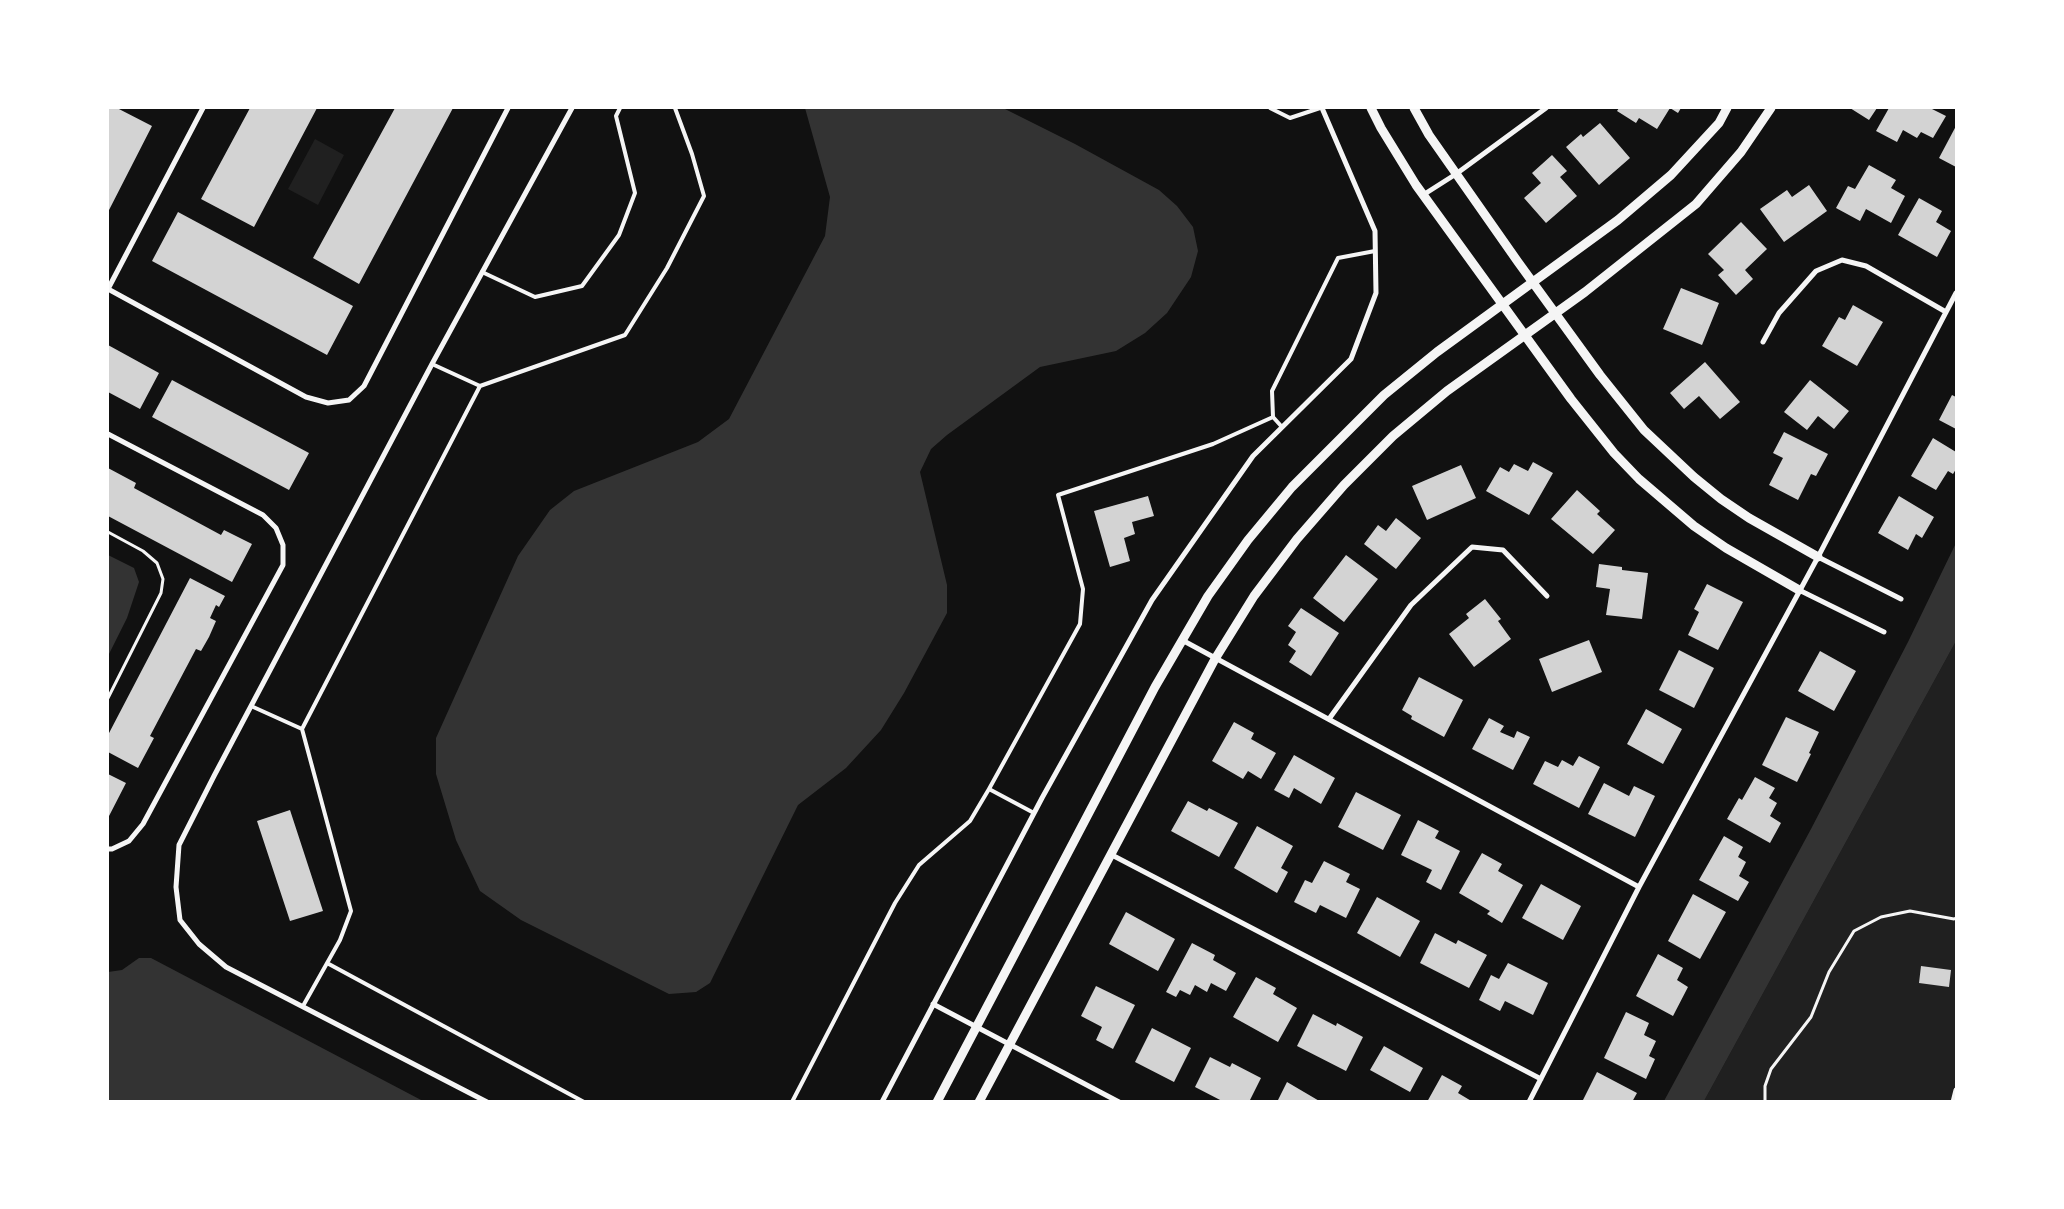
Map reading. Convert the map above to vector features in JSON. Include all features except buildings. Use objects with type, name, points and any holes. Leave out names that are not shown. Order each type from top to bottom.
[{"type":"street","points":[[203,108],[108,289],[306,397],[328,403],[350,400],[364,386],[508,108]]},
{"type":"street","points":[[487,1102],[226,967],[199,944],[180,920],[176,888],[179,845],[432,364],[572,108]]},
{"type":"street","points":[[882,1102],[1034,813],[1152,600],[1253,456],[1351,359],[1376,293],[1375,231],[1320,108]]},
{"type":"street","points":[[1371,108],[1398,158],[1423,195],[1592,428],[1639,479],[1694,526],[1726,548],[1800,590],[1884,632]]},
{"type":"street","points":[[1414,108],[1429,135],[1456,174],[1621,404],[1669,455],[1721,499],[1749,518],[1818,557],[1901,599]]},
{"type":"street","points":[[1423,195],[1456,174],[1546,108]]},
{"type":"street","points":[[937,1102],[1151,695],[1208,596],[1248,540],[1298,480],[1384,395],[1437,352],[1618,220],[1671,175],[1719,122],[1727,108]]},
{"type":"street","points":[[979,1102],[1215,659],[1254,596],[1297,539],[1344,485],[1394,436],[1447,391],[1592,286],[1696,204],[1741,152],[1771,108]]},
{"type":"street","points":[[1763,342],[1779,313],[1816,271],[1842,260],[1866,266],[1946,312]]},
{"type":"street","points":[[1529,1102],[1639,887],[1818,557],[1956,294]]},
{"type":"street","points":[[108,434],[263,515],[276,528],[284,545],[282,566],[143,824],[129,841],[108,849]]},
{"type":"street","points":[[1330,719],[1411,604],[1472,547],[1503,550],[1548,596]]},
{"type":"street","points":[[1182,640],[1639,887]]},
{"type":"street","points":[[1110,854],[1541,1079]]},
{"type":"street","points":[[933,1004],[1119,1102]]},
{"type":"street","points":[[1953,1102],[1956,1090]]},
{"type":"lane","points":[[482,272],[535,297],[582,286],[619,235],[635,193],[616,116],[620,108]]},
{"type":"lane","points":[[303,1006],[340,940],[351,911],[302,729],[480,386],[625,335],[667,268],[704,196],[692,154],[675,108]]},
{"type":"lane","points":[[1270,108],[1290,118],[1320,108]]},
{"type":"lane","points":[[1282,427],[1273,417],[1272,391],[1338,258],[1375,251]]},
{"type":"lane","points":[[432,364],[480,386]]},
{"type":"lane","points":[[792,1102],[895,903],[919,865],[970,821],[1080,624],[1082,590],[1058,495],[1213,444],[1273,417]]},
{"type":"lane","points":[[251,706],[302,729]]},
{"type":"lane","points":[[989,790],[1034,813]]},
{"type":"lane","points":[[327,963],[584,1102]]},
{"type":"path","points":[[108,532],[143,551],[157,564],[163,580],[161,593],[108,698]]},
{"type":"path","points":[[1765,1102],[1765,1086],[1771,1069],[1811,1017],[1829,972],[1854,931],[1881,917],[1910,911],[1956,918]]},
{"type":"shaded area","points":[[805,108],[1003,108],[1075,144],[1159,190],[1177,206],[1193,227],[1198,251],[1191,277],[1167,313],[1145,333],[1116,351],[1040,367],[947,435],[931,449],[920,472],[947,585],[947,613],[904,693],[881,730],[846,768],[798,805],[710,983],[696,992],[669,994],[521,920],[480,891],[456,840],[436,774],[436,738],[518,556],[550,510],[574,491],[698,442],[729,419],[825,236],[830,197]]},
{"type":"shaded area","points":[[315,139],[344,155],[318,205],[288,189]]},
{"type":"shaded area","points":[[1956,543],[1956,641],[1704,1101],[1664,1101],[1811,829],[1908,642]]},
{"type":"shaded area","points":[[108,555],[134,568],[139,582],[127,618],[108,656]]},
{"type":"shaded area","points":[[1956,641],[1956,1101],[1704,1101]]},
{"type":"shaded area","points":[[139,958],[151,958],[423,1101],[108,1101],[108,972],[122,970]]}]
